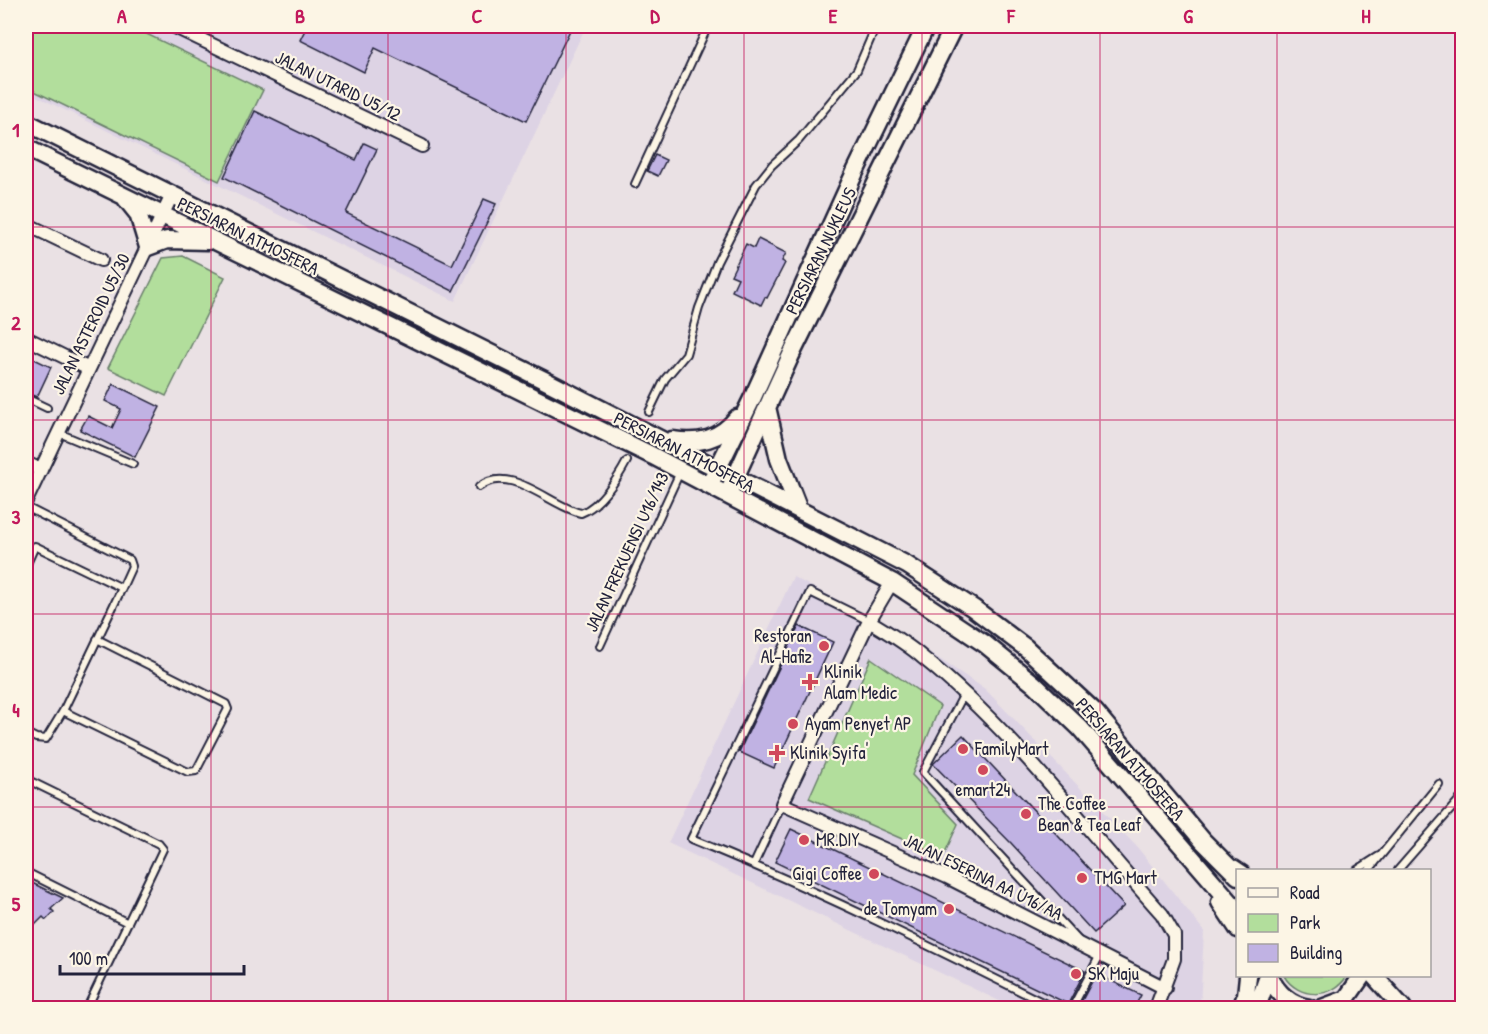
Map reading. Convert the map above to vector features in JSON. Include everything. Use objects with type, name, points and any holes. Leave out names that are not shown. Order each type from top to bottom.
[{"type":"street","name":"JALAN UTARID U5/12","points":[[173,26],[422,146]]},
{"type":"street","name":"PERSIARAN NUKLEUS","points":[[727,496],[760,403],[855,172],[926,26]]},
{"type":"street","name":"PERSIARAN NUKLEUS","points":[[709,487],[717,468],[760,403],[954,26]]},
{"type":"street","name":"PERSIARAN ATMOSFERA","points":[[26,122],[659,438],[907,565],[973,608],[1026,648],[1095,712],[1203,841],[1236,874]]},
{"type":"street","name":"PERSIARAN ATMOSFERA","points":[[26,148],[681,471],[892,582],[985,644],[1034,684],[1080,728],[1236,908]]},
{"type":"street","name":"JALAN ASTEROID U5/30","points":[[26,501],[172,195]]},
{"type":"street","points":[[123,196],[138,214],[148,247],[167,240],[218,242]]},
{"type":"street","points":[[26,224],[101,260]]},
{"type":"street","points":[[26,338],[89,369]]},
{"type":"street","points":[[659,438],[692,443],[712,439],[760,403],[799,510]]},
{"type":"street","points":[[26,463],[40,470]]},
{"type":"street","points":[[782,804],[869,621],[892,582]]},
{"type":"street","points":[[869,621],[921,655],[964,694],[1055,791],[1162,914],[1174,934],[1174,959],[1156,1008]]},
{"type":"street","name":"JALAN ESERINA AA U16/AA","points":[[782,804],[947,877],[1165,988]]},
{"type":"street","points":[[1179,843],[1236,926]]},
{"type":"street","points":[[1240,1008],[1246,995],[1248,977]]},
{"type":"street","points":[[1257,1008],[1264,995],[1268,977]]},
{"type":"street","points":[[1269,977],[1274,988],[1286,1000],[1302,1008]]},
{"type":"street","points":[[1328,1008],[1346,999],[1361,977]]},
{"type":"street","points":[[1381,977],[1402,1007]]},
{"type":"lane","points":[[635,184],[708,26]]},
{"type":"lane","points":[[649,412],[665,379],[686,354],[699,308],[717,262],[756,185],[772,165],[799,140],[857,70],[876,26]]},
{"type":"lane","points":[[26,398],[47,408]]},
{"type":"lane","points":[[59,433],[133,464]]},
{"type":"lane","points":[[479,487],[489,480],[499,478],[519,484],[581,513],[597,501],[619,475],[627,461]]},
{"type":"lane","name":"JALAN FREKUENSI U16/143","points":[[600,646],[681,471]]},
{"type":"lane","points":[[26,507],[130,560],[132,566],[63,711],[46,739],[36,738],[26,733]]},
{"type":"lane","points":[[26,566],[35,546],[122,588]]},
{"type":"lane","points":[[869,621],[810,592],[691,838],[754,864],[920,941],[1054,1008]]},
{"type":"lane","points":[[63,711],[188,772],[196,771],[228,709],[226,704],[97,639]]},
{"type":"lane","points":[[964,694],[923,772],[1084,947]]},
{"type":"lane","points":[[26,779],[159,844],[163,849],[87,1008]]},
{"type":"lane","points":[[1370,869],[1439,784]]},
{"type":"lane","points":[[1400,868],[1460,799]]},
{"type":"lane","points":[[754,864],[782,804]]},
{"type":"lane","points":[[1203,841],[1244,869]]},
{"type":"lane","points":[[1359,869],[1385,852]]},
{"type":"lane","points":[[26,872],[128,923]]},
{"type":"lane","points":[[1072,1008],[1100,955]]},
{"type":"shaded area","points":[[26,26],[586,26],[455,301],[26,91]]},
{"type":"shaded area","points":[[793,577],[897,631],[985,689],[1137,847],[1204,931],[1200,1008],[1014,1008],[668,843]]},
{"type":"green space","points":[[26,26],[130,26],[263,90],[219,181],[26,87]]},
{"type":"green space","points":[[183,256],[225,277],[166,396],[108,368],[163,258]]},
{"type":"green space","points":[[871,658],[940,706],[912,775],[958,824],[943,857],[809,798]]},
{"type":"green space","points":[[1285,977],[1346,977],[1341,984],[1324,993],[1306,992],[1290,984]]},
{"type":"building","points":[[307,26],[572,26],[526,121],[375,48],[364,72],[300,40]]},
{"type":"building","points":[[255,111],[356,160],[364,143],[377,149],[346,213],[452,265],[484,199],[496,204],[453,291],[224,177]]},
{"type":"building","points":[[655,155],[666,160],[658,176],[647,171]]},
{"type":"building","points":[[758,239],[786,253],[782,261],[785,263],[761,305],[732,291],[738,278],[731,275],[746,244],[754,248]]},
{"type":"building","points":[[26,355],[51,367],[37,397],[26,393]]},
{"type":"building","points":[[113,384],[160,407],[135,457],[80,430],[88,416],[112,428],[121,409],[105,401]]},
{"type":"building","points":[[799,626],[833,642],[774,768],[739,752]]},
{"type":"building","points":[[963,735],[1124,906],[1094,933],[1011,843],[933,764]]},
{"type":"building","points":[[791,829],[1085,971],[1068,1004],[775,862]]},
{"type":"building","points":[[32,883],[63,898],[51,909],[54,912],[46,920],[43,917],[36,924],[26,913],[26,889]]},
{"type":"building","points":[[1095,976],[1100,979],[1101,976],[1141,995],[1134,1008],[1078,1008]]},
{"type":"place","name":"Restoran Al-Hafiz","points":[[824,646]]},
{"type":"place","name":"Klinik Alam Medic","points":[[810,682]]},
{"type":"place","name":"Ayam Penyet AP","points":[[793,724]]},
{"type":"place","name":"FamilyMart","points":[[963,749]]},
{"type":"place","name":"Klinik Syifa'","points":[[777,753]]},
{"type":"place","name":"emart24","points":[[983,770]]},
{"type":"place","name":"The Coffee Bean & Tea Leaf","points":[[1026,814]]},
{"type":"place","name":"MR.DIY","points":[[804,840]]},
{"type":"place","name":"Gigi Coffee","points":[[874,874]]},
{"type":"place","name":"TMG Mart","points":[[1082,878]]},
{"type":"place","name":"de Tomyam","points":[[949,909]]},
{"type":"place","name":"SK Maju","points":[[1076,974]]}]
